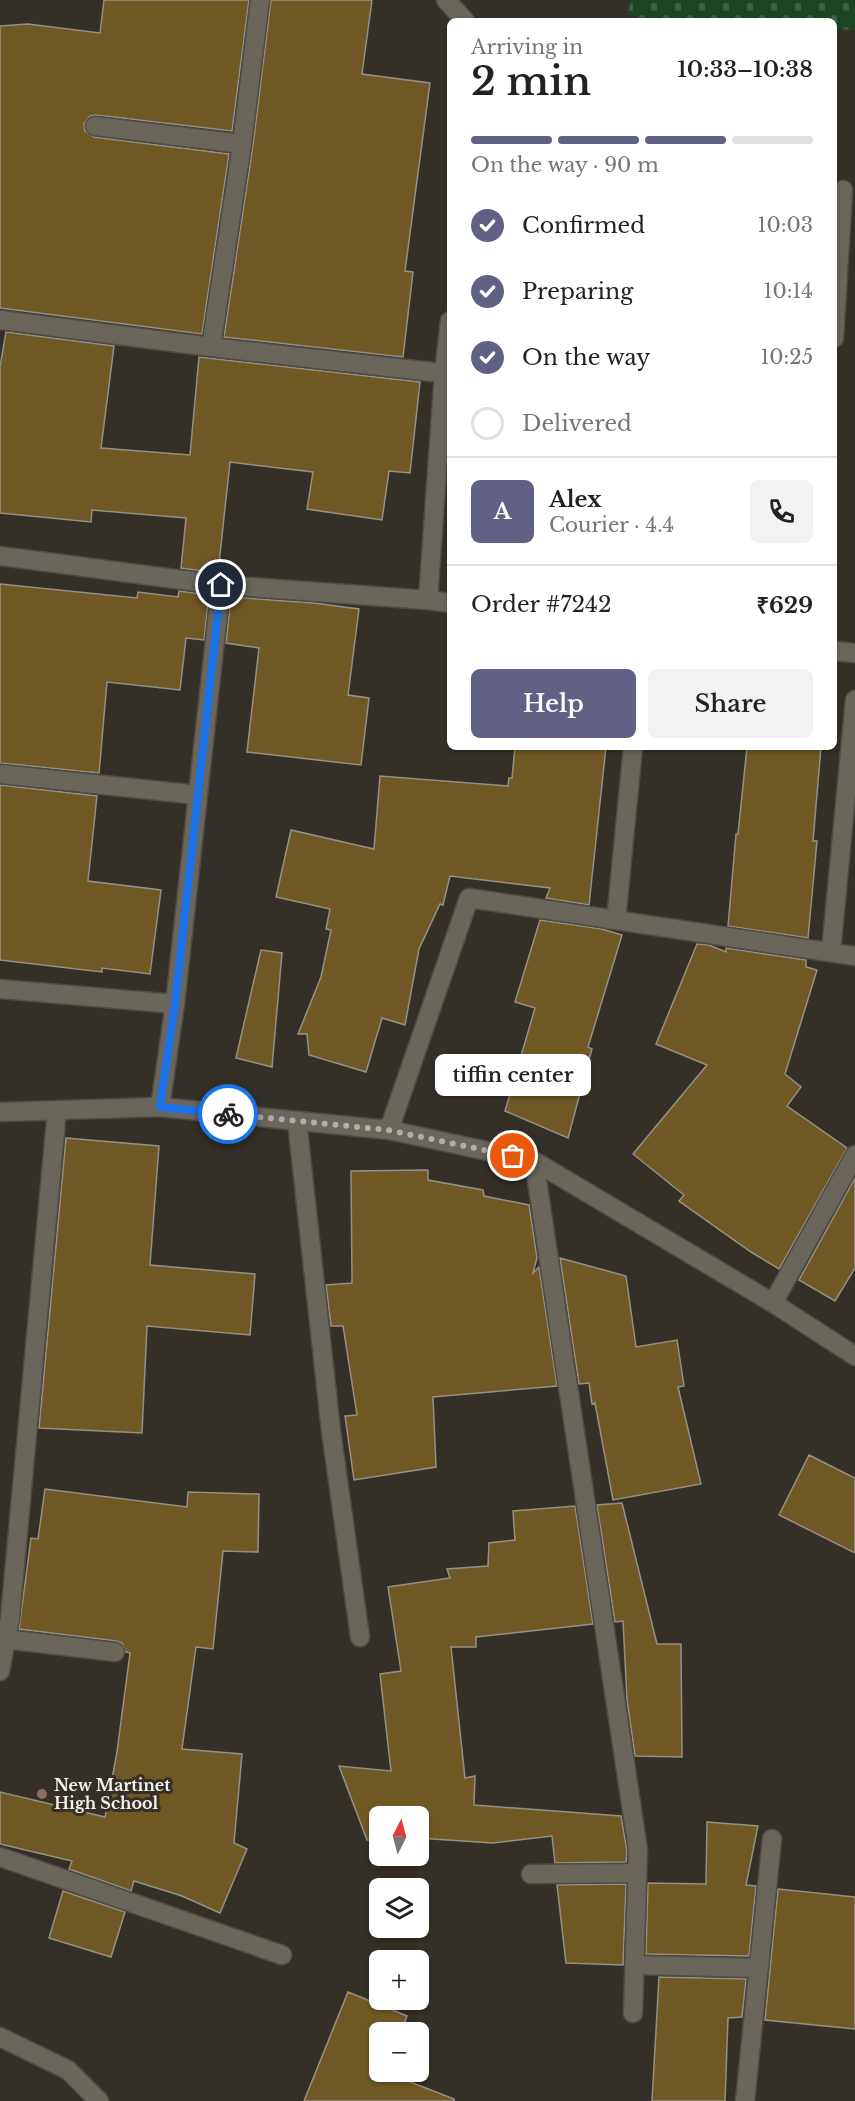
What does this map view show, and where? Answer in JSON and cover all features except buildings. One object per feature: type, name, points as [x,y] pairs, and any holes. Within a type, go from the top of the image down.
[{"type":"street","points":[[211,347],[242,144],[260,0]]},
{"type":"street","points":[[446,0],[462,18]]},
{"type":"street","points":[[95,126],[242,144]]},
{"type":"street","points":[[837,294],[844,191]]},
{"type":"street","points":[[0,320],[447,374],[428,600]]},
{"type":"street","points":[[0,556],[221,585],[447,603]]},
{"type":"street","points":[[160,1107],[175,1004],[221,585]]},
{"type":"street","points":[[837,651],[855,653]]},
{"type":"street","points":[[831,952],[855,700]]},
{"type":"street","points":[[616,920],[633,750]]},
{"type":"street","points":[[0,774],[198,795]]},
{"type":"street","points":[[388,1130],[469,898],[855,956]]},
{"type":"street","points":[[0,989],[175,1004]]},
{"type":"street","points":[[0,1112],[160,1107],[388,1130],[534,1161],[773,1303],[855,1356]]},
{"type":"street","points":[[0,1671],[10,1618],[57,1110]]},
{"type":"street","points":[[297,1121],[331,1431],[360,1637]]},
{"type":"street","points":[[773,1303],[855,1155]]},
{"type":"street","points":[[534,1161],[636,1838],[633,2013]]},
{"type":"street","points":[[5,1638],[115,1652]]},
{"type":"street","points":[[745,2101],[772,1839]]},
{"type":"street","points":[[0,1857],[282,1954]]},
{"type":"street","points":[[531,1874],[637,1873]]},
{"type":"street","points":[[635,1965],[759,1968]]},
{"type":"street","points":[[0,2037],[69,2070],[99,2101]]},
{"type":"green space","points":[[631,0],[855,0],[855,30],[837,29],[837,18],[639,18],[628,14]]},
{"type":"way so far","points":[[228,1114],[388,1130],[513,1156]]},
{"type":"place","name":"tiffin center","points":[[513,1156]]},
{"type":"place","name":"New Martinet High School","points":[[42,1794]]},
{"type":"route","points":[[221,585],[175,1004],[160,1107],[228,1114]]}]
